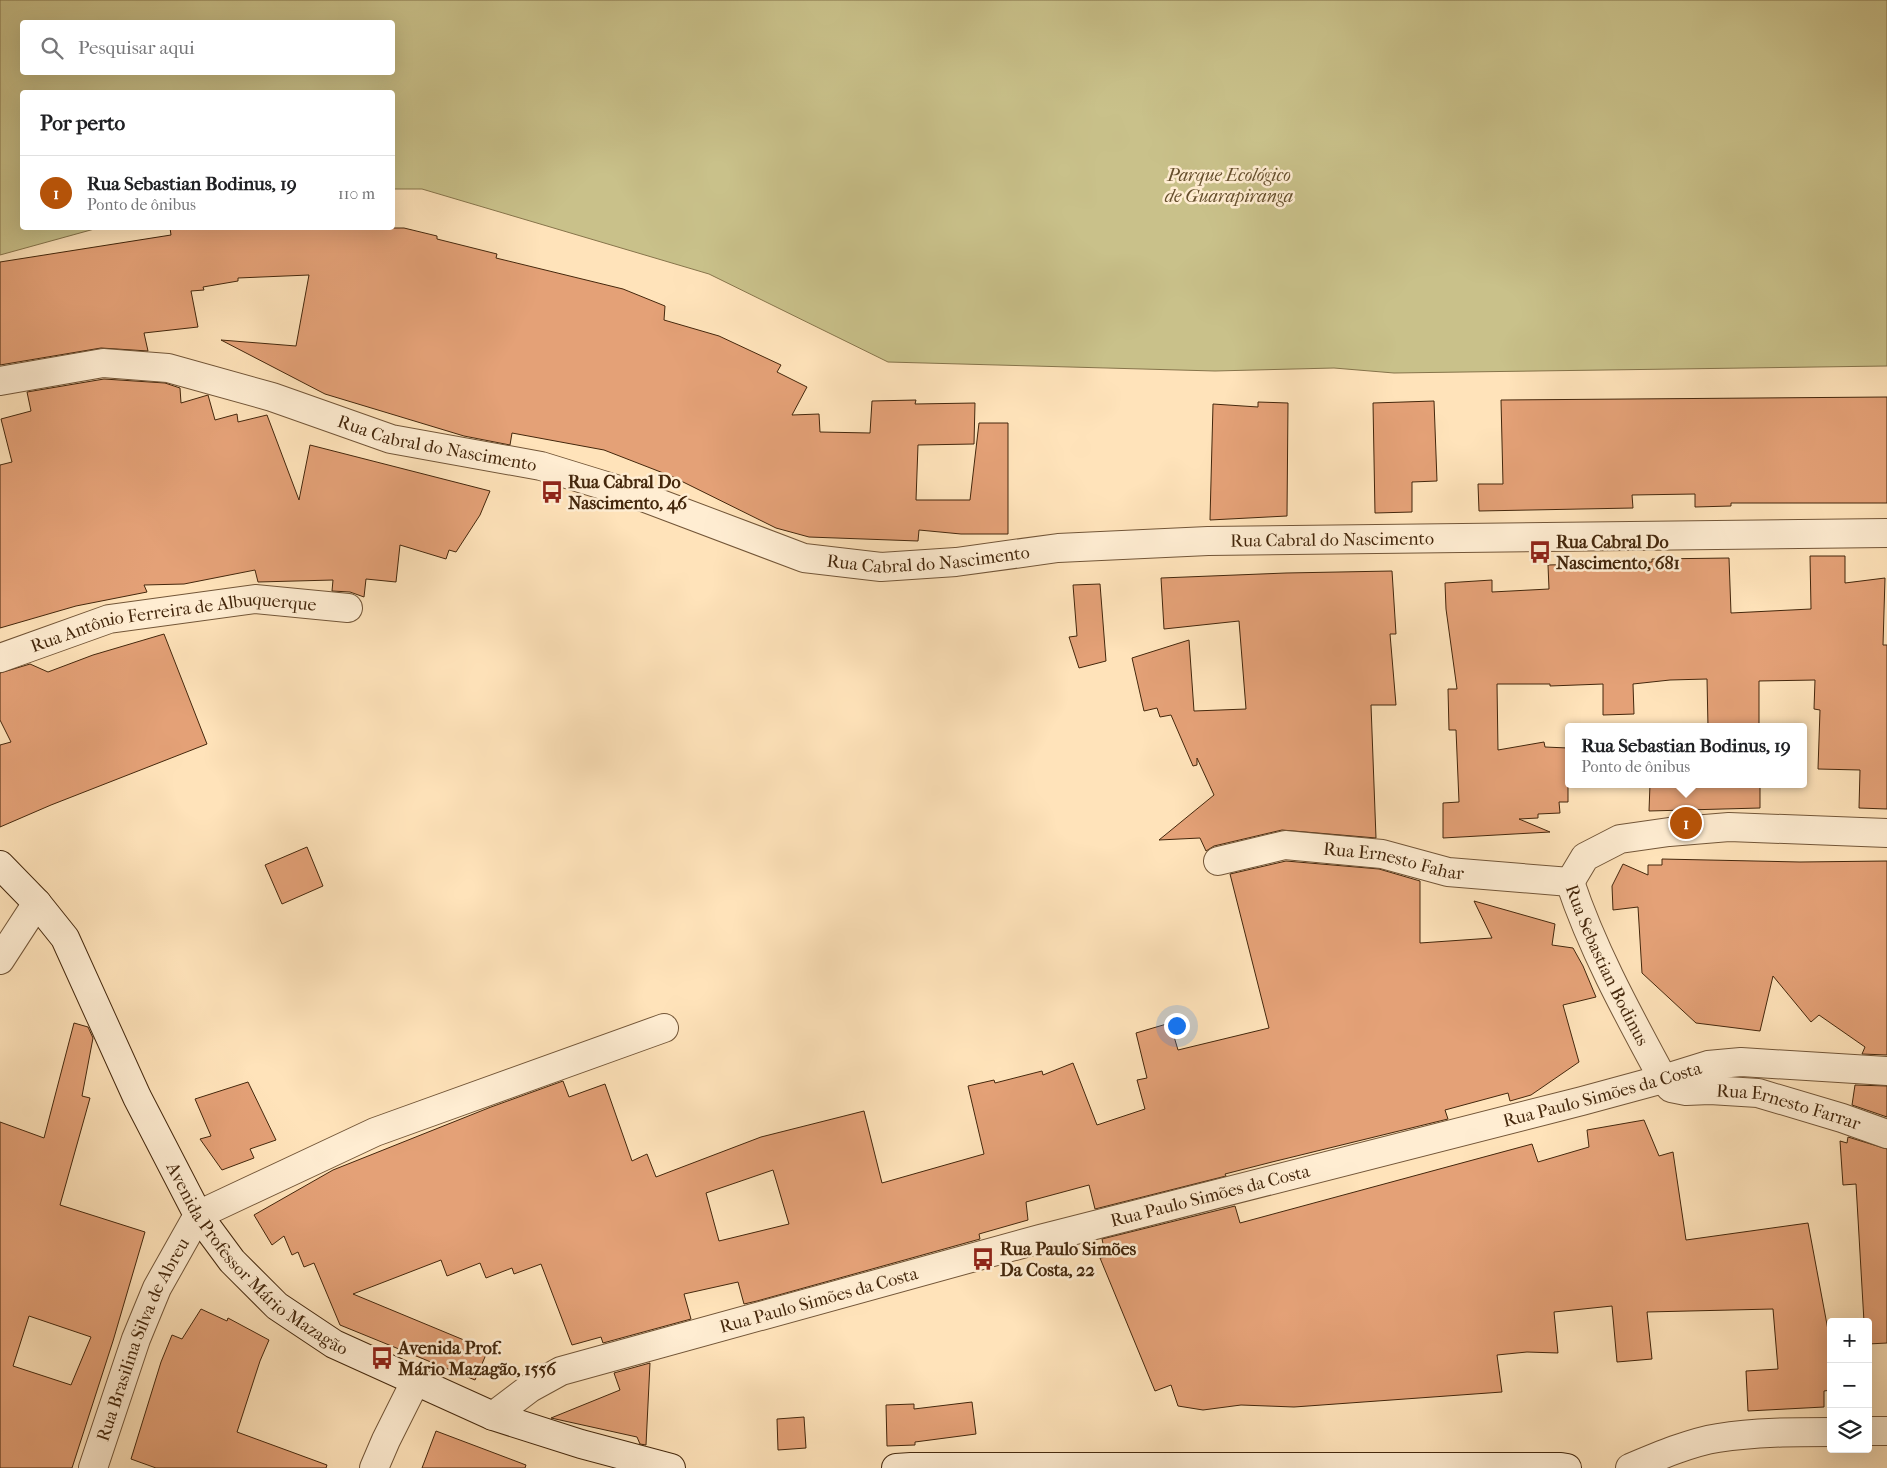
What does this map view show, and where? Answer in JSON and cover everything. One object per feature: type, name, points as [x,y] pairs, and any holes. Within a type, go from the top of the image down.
[{"type":"street","name":"Rua Cabral do Nascimento","points":[[0,381],[103,363],[168,368],[272,397],[390,439],[541,466],[645,498],[804,558],[882,567],[956,562],[1058,548],[1208,541],[1887,533]]},
{"type":"street","name":"Rua Antônio Ferreira de Albuquerque","points":[[0,658],[109,619],[255,599],[348,608]]},
{"type":"street","name":"Rua Sebastian Bodinus","points":[[1663,1079],[1628,1014],[1579,910],[1570,882],[1585,857],[1620,839],[1729,827],[1887,833]]},
{"type":"street","name":"Rua Ernesto Fahar","points":[[1218,861],[1285,845],[1382,854],[1448,872],[1570,882]]},
{"type":"street","name":"Avenida Professor Mário Mazagão","points":[[0,865],[37,903],[66,938],[137,1097],[198,1215],[232,1261],[277,1306],[334,1344],[493,1416],[581,1444],[671,1468]]},
{"type":"street","points":[[0,960],[37,903]]},
{"type":"street","points":[[198,1215],[375,1132],[664,1028]]},
{"type":"street","name":"Rua Paulo Simões da Costa","points":[[493,1416],[530,1388],[561,1371],[1040,1239],[1663,1079],[1708,1065],[1741,1062],[1887,1071]]},
{"type":"street","name":"Rua Ernesto Farrar","points":[[1663,1079],[1671,1088],[1686,1091],[1710,1090],[1758,1093],[1842,1118],[1887,1134]]},
{"type":"street","name":"Rua Brasilina Silva de Abreu","points":[[93,1468],[136,1339],[157,1288],[198,1215]]},
{"type":"street","points":[[374,1468],[415,1382]]},
{"type":"street","points":[[1872,1432],[1887,1431]]},
{"type":"street","points":[[1630,1468],[1664,1454],[1717,1438],[1798,1432],[1827,1432]]},
{"type":"street","points":[[906,1468],[1567,1468]]},
{"type":"green space","name":"Parque Ecológico de Guarapiranga","points":[[0,0],[1887,0],[1887,366],[1394,373],[1334,368],[1215,371],[888,362],[709,274],[422,189],[395,189],[395,90],[20,90],[20,230],[91,230],[0,255]]},
{"type":"building","points":[[395,228],[404,228],[437,236],[437,239],[497,254],[496,258],[623,289],[665,306],[664,320],[719,336],[781,365],[777,372],[807,387],[792,415],[819,414],[820,432],[870,433],[872,401],[916,400],[915,404],[975,403],[974,444],[918,445],[916,500],[970,500],[979,423],[1008,423],[1008,534],[961,534],[919,530],[918,541],[809,537],[776,528],[671,476],[604,450],[512,433],[510,445],[464,436],[325,394],[221,340],[296,346],[309,275],[238,278],[238,281],[203,287],[204,290],[191,291],[198,327],[144,333],[148,351],[101,348],[0,365],[0,262],[171,235],[170,230],[395,230]]},
{"type":"building","points":[[104,379],[165,383],[180,388],[181,403],[208,395],[215,420],[237,414],[238,422],[267,415],[299,500],[310,445],[490,491],[480,515],[456,552],[449,550],[446,559],[400,545],[396,582],[366,579],[364,597],[350,592],[332,591],[333,580],[258,582],[255,570],[184,584],[144,585],[147,592],[76,606],[0,628],[0,465],[12,462],[1,419],[31,411],[27,392]]},
{"type":"building","points":[[1887,397],[1887,503],[1731,503],[1731,506],[1695,507],[1695,494],[1632,495],[1633,508],[1479,511],[1478,484],[1503,484],[1501,400]]},
{"type":"building","points":[[1434,401],[1437,481],[1412,482],[1412,512],[1375,513],[1373,403]]},
{"type":"building","points":[[1258,402],[1288,403],[1287,516],[1210,520],[1213,404],[1258,407]]},
{"type":"building","points":[[1810,556],[1845,556],[1845,583],[1885,578],[1883,645],[1887,645],[1887,809],[1859,808],[1860,770],[1818,769],[1820,710],[1814,709],[1815,680],[1759,681],[1759,723],[1708,723],[1707,679],[1633,684],[1634,714],[1603,715],[1603,684],[1550,686],[1550,684],[1497,684],[1498,750],[1544,742],[1545,747],[1565,748],[1565,788],[1568,788],[1568,802],[1559,802],[1560,813],[1538,814],[1538,818],[1519,819],[1550,832],[1443,838],[1443,803],[1459,802],[1456,730],[1449,730],[1448,689],[1457,689],[1446,609],[1445,583],[1492,580],[1492,592],[1549,589],[1548,565],[1652,562],[1652,559],[1729,558],[1731,613],[1811,609]]},
{"type":"building","points":[[1392,571],[1396,634],[1390,634],[1396,705],[1371,705],[1376,838],[1282,830],[1214,846],[1206,851],[1200,838],[1159,840],[1214,795],[1197,758],[1197,765],[1193,766],[1171,715],[1160,717],[1157,708],[1144,711],[1132,658],[1189,640],[1194,711],[1246,709],[1239,621],[1164,629],[1161,578]]},
{"type":"building","points":[[1100,584],[1106,661],[1079,668],[1069,637],[1077,636],[1073,585]]},
{"type":"building","points":[[164,634],[207,744],[0,827],[0,745],[11,742],[0,720],[0,673],[30,664],[48,672],[93,655]]},
{"type":"building","points":[[1650,788],[1760,788],[1760,808],[1649,811]]},
{"type":"building","points":[[307,847],[323,886],[282,904],[265,865]]},
{"type":"building","points":[[1662,859],[1800,862],[1887,861],[1887,1055],[1862,1054],[1865,1047],[1819,1015],[1811,1022],[1773,976],[1760,1031],[1696,1023],[1642,973],[1638,907],[1613,910],[1612,886],[1623,864],[1648,875],[1648,865],[1662,865]]},
{"type":"building","points":[[1286,861],[1379,869],[1420,881],[1420,943],[1492,938],[1474,901],[1555,924],[1552,945],[1573,948],[1596,997],[1563,1005],[1579,1062],[1531,1095],[1510,1101],[1508,1093],[1445,1110],[1448,1119],[1225,1174],[1226,1176],[1095,1209],[1089,1185],[1026,1202],[1028,1220],[979,1234],[980,1239],[757,1301],[744,1304],[738,1282],[684,1294],[691,1319],[603,1343],[601,1337],[572,1345],[541,1264],[514,1274],[512,1268],[486,1278],[480,1263],[447,1276],[441,1260],[353,1294],[488,1350],[475,1380],[340,1325],[314,1263],[304,1267],[298,1252],[292,1255],[284,1236],[272,1245],[254,1215],[333,1170],[491,1107],[563,1081],[569,1097],[605,1084],[632,1161],[647,1154],[656,1177],[761,1137],[864,1111],[882,1183],[984,1154],[968,1086],[994,1080],[995,1083],[1042,1071],[1043,1075],[1073,1063],[1097,1125],[1145,1109],[1137,1080],[1147,1078],[1136,1033],[1170,1023],[1178,1050],[1269,1028],[1230,874]],"holes":[[[773,1170],[789,1224],[719,1241],[706,1193]]]},
{"type":"building","points":[[74,1023],[88,1027],[93,1038],[82,1096],[90,1098],[60,1205],[145,1232],[113,1341],[72,1468],[0,1468],[0,1122],[44,1138]],"holes":[[[29,1316],[91,1337],[71,1385],[13,1366]]]},
{"type":"building","points":[[248,1082],[276,1140],[250,1149],[254,1158],[222,1170],[200,1139],[211,1136],[195,1099]]},
{"type":"building","points":[[1855,1085],[1887,1086],[1887,1117],[1852,1105]]},
{"type":"building","points":[[1644,1120],[1659,1156],[1673,1152],[1686,1240],[1808,1223],[1827,1325],[1827,1391],[1824,1391],[1824,1407],[1748,1411],[1746,1371],[1778,1369],[1773,1309],[1647,1312],[1652,1359],[1617,1362],[1612,1306],[1554,1312],[1558,1353],[1527,1352],[1497,1355],[1502,1392],[1294,1407],[1241,1405],[1203,1410],[1178,1406],[1171,1385],[1155,1391],[1100,1258],[1106,1257],[1102,1239],[1235,1206],[1240,1223],[1532,1144],[1538,1162],[1589,1147],[1587,1130]]},
{"type":"building","points":[[1848,1137],[1887,1149],[1887,1343],[1872,1344],[1872,1318],[1864,1318],[1856,1184],[1843,1185],[1840,1141],[1847,1143]]},
{"type":"building","points":[[201,1309],[227,1321],[228,1318],[269,1340],[260,1361],[237,1432],[327,1465],[326,1468],[156,1468],[131,1459],[161,1362],[172,1335],[182,1339]]},
{"type":"building","points":[[650,1363],[646,1445],[640,1444],[637,1437],[551,1418],[620,1390],[614,1373]]},
{"type":"building","points":[[972,1402],[976,1434],[915,1442],[915,1445],[887,1446],[886,1405],[914,1404],[914,1409]]},
{"type":"building","points":[[804,1417],[806,1448],[778,1450],[777,1419]]},
{"type":"building","points":[[436,1431],[526,1465],[525,1468],[422,1468]]},
{"type":"place","name":"Rua Cabral Do Nascimento, 46","points":[[552,492]]},
{"type":"place","name":"Rua Cabral Do Nascimento, 681","points":[[1540,552]]},
{"type":"place","name":"Rua Sebastian Bodinus, 19","points":[[1686,823]]},
{"type":"place","name":"Rua Paulo Simões Da Costa, 22","points":[[983,1259]]},
{"type":"place","name":"Avenida Prof. Mário Mazagão, 1556","points":[[382,1358]]}]
